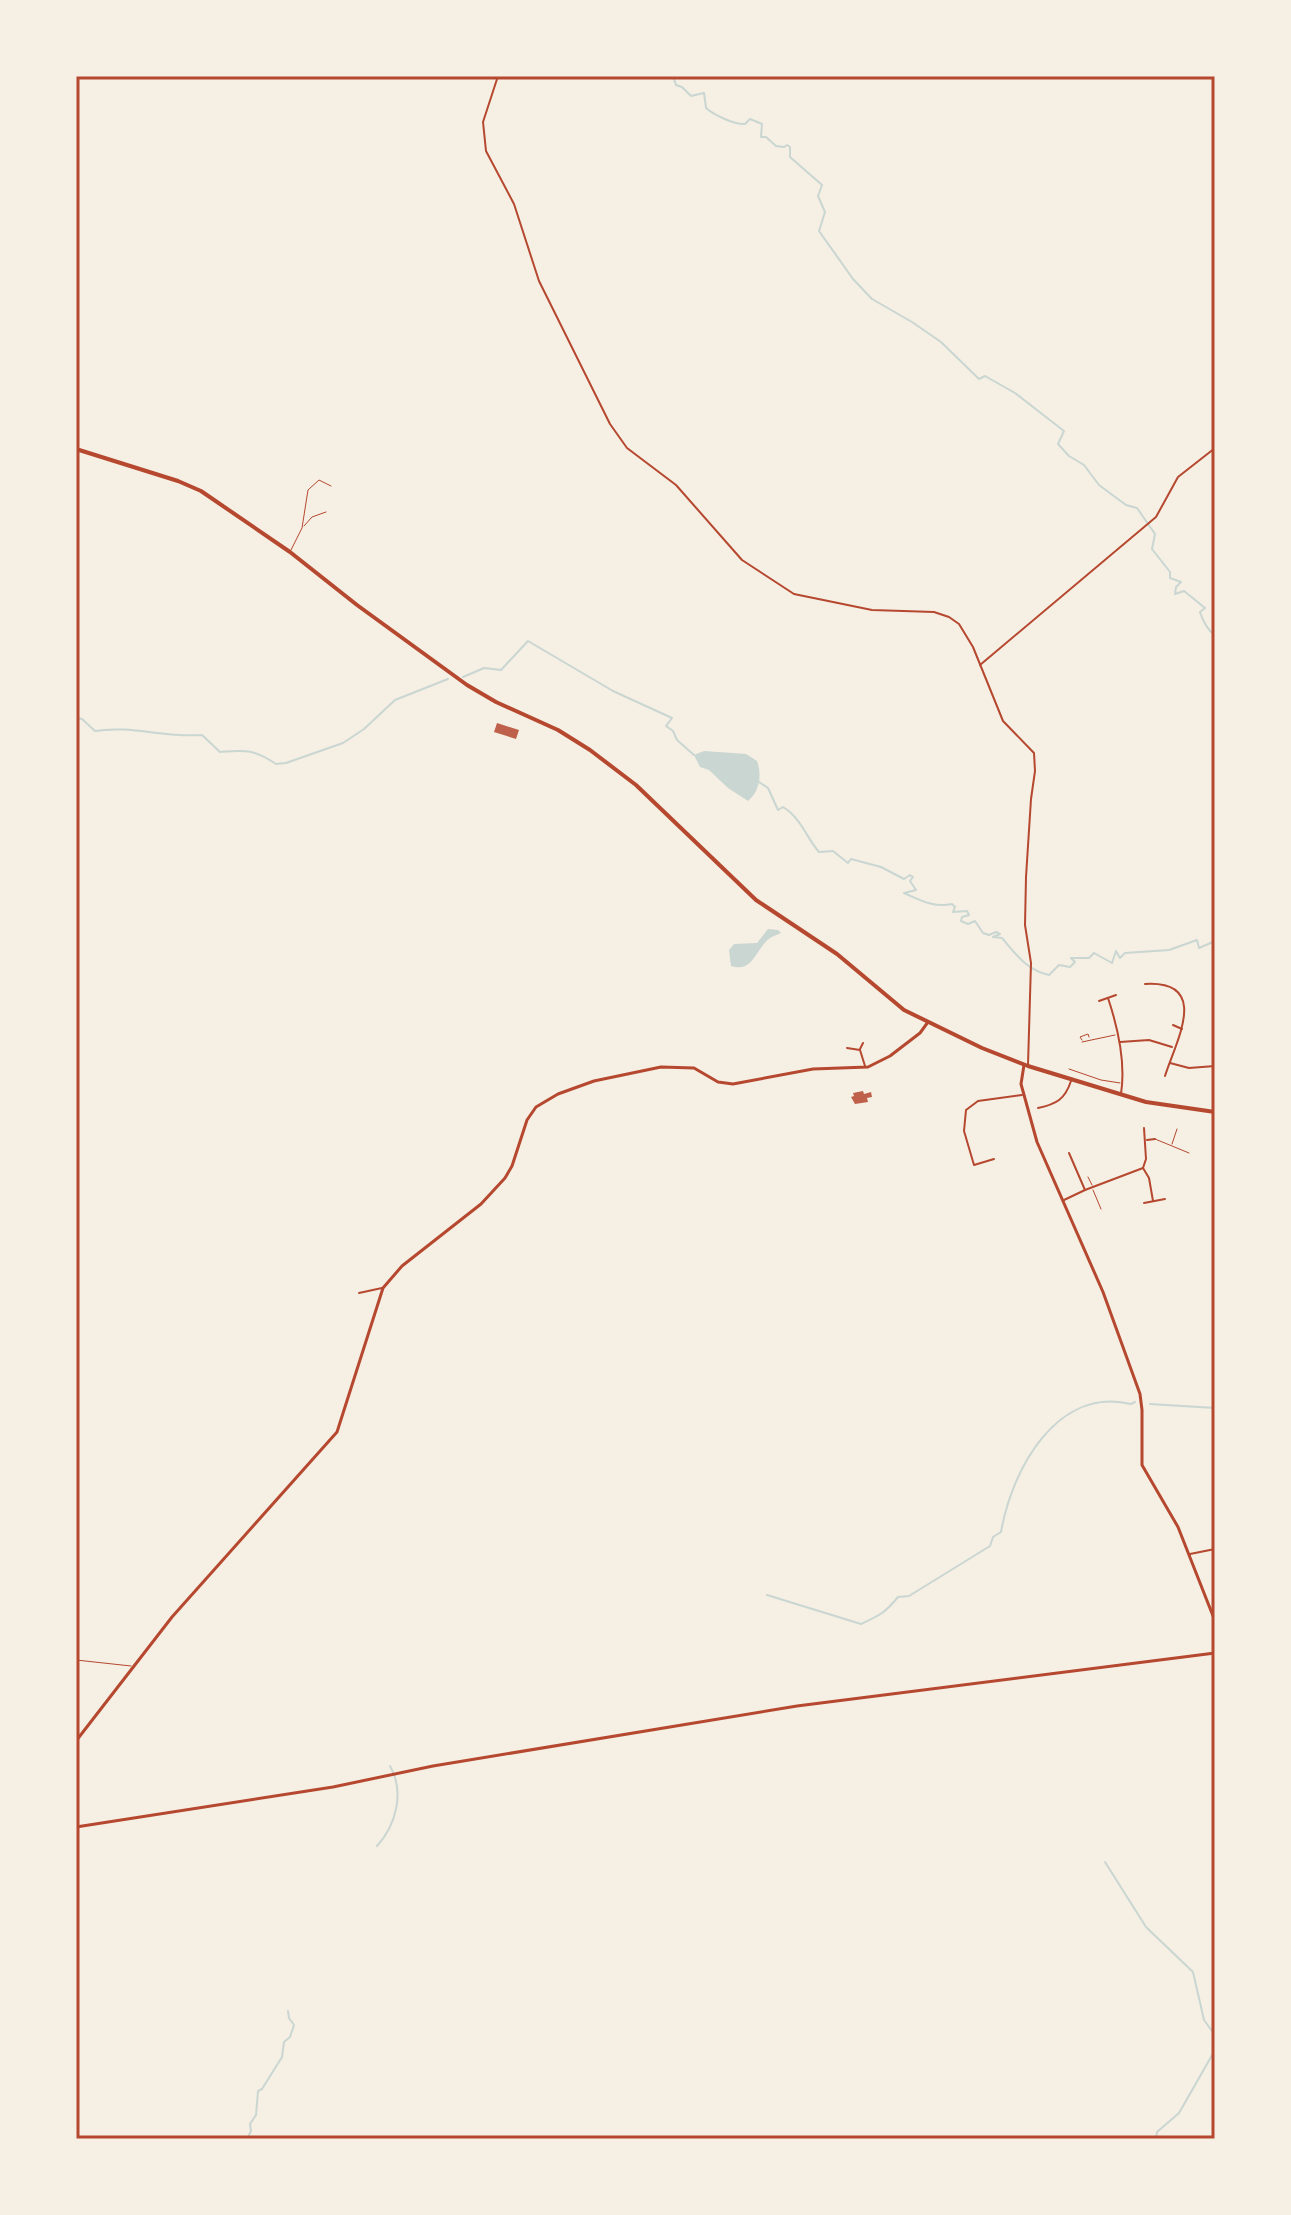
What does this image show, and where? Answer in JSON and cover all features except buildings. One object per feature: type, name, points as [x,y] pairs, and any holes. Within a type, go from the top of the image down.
[{"type":"highway","points":[[76,449],[201,491],[290,552],[467,685],[558,730],[618,770],[756,900],[837,954],[893,1002],[982,1048],[1026,1065],[1168,1107],[1215,1112]]},
{"type":"street","points":[[498,76],[483,122],[486,151],[514,204],[539,281],[610,424],[627,448],[676,485],[742,560],[794,594],[872,610],[941,614],[959,624],[1003,721],[1034,753],[1026,877],[1025,925],[1031,963],[1026,1065],[1021,1084],[1023,1095],[1037,1142],[1103,1292],[1140,1394],[1142,1465],[1178,1527],[1215,1621]]},
{"type":"street","points":[[980,665],[1150,522],[1161,509],[1178,477],[1215,448]]},
{"type":"street","points":[[1168,986],[1171,980]]},
{"type":"street","points":[[1145,984],[1168,986],[1184,1003],[1186,1016],[1165,1076]]},
{"type":"street","points":[[1099,1001],[1116,995]]},
{"type":"street","points":[[1108,998],[1118,1035],[1121,1095]]},
{"type":"street","points":[[76,1741],[172,1617],[337,1432],[383,1288],[402,1266],[481,1204],[505,1178],[527,1120],[536,1107],[558,1094],[635,1071],[685,1066],[718,1082],[733,1084],[813,1069],[866,1067],[890,1056],[920,1033],[928,1022]]},
{"type":"street","points":[[1173,1025],[1182,1029]]},
{"type":"street","points":[[1119,1043],[1149,1040],[1173,1047]]},
{"type":"street","points":[[863,1043],[860,1050],[866,1067]]},
{"type":"street","points":[[847,1048],[860,1050]]},
{"type":"street","points":[[1169,1063],[1189,1068],[1215,1066]]},
{"type":"street","points":[[1038,1108],[1061,1100],[1072,1080]]},
{"type":"street","points":[[994,1159],[974,1165],[964,1131],[966,1110],[978,1101],[1023,1095]]},
{"type":"street","points":[[1144,1128],[1146,1159],[1143,1168],[1149,1178],[1153,1201]]},
{"type":"street","points":[[1146,1140],[1155,1139]]},
{"type":"street","points":[[1069,1153],[1085,1190]]},
{"type":"street","points":[[1063,1200],[1143,1168]]},
{"type":"street","points":[[1144,1203],[1165,1199]]},
{"type":"street","points":[[359,1293],[383,1288]]},
{"type":"street","points":[[1188,1554],[1215,1549]]},
{"type":"street","points":[[76,1827],[333,1787],[433,1766],[797,1706],[1215,1653]]},
{"type":"lane","points":[[302,528],[308,490],[319,480],[331,486]]},
{"type":"lane","points":[[290,552],[302,528],[312,517],[326,512]]},
{"type":"lane","points":[[1090,1040],[1118,1035]]},
{"type":"lane","points":[[1069,1069],[1101,1080],[1122,1083]]},
{"type":"lane","points":[[1171,1146],[1177,1129]]},
{"type":"lane","points":[[1155,1139],[1189,1153]]},
{"type":"lane","points":[[1088,1177],[1101,1209]]},
{"type":"lane","points":[[76,1660],[134,1666]]},
{"type":"shaded area","points":[[704,751],[746,754],[757,761],[759,782],[748,801],[709,770],[700,767],[694,755]]},
{"type":"shaded area","points":[[768,929],[781,933],[771,937],[745,966],[731,966],[729,950],[734,944],[757,943]]},
{"type":"waterway","points":[[669,76],[691,96],[704,93],[706,108],[714,114],[736,123],[745,124],[750,119],[762,124],[761,137],[766,137],[776,146],[790,147],[790,157],[822,185],[818,196],[825,212],[819,231],[853,279],[872,299],[941,342],[979,379],[985,376],[1015,393],[1064,431],[1058,444],[1069,456],[1084,465],[1099,485],[1126,505],[1137,508],[1155,534],[1152,549],[1170,572],[1170,578],[1181,582],[1175,594],[1184,591],[1205,608],[1201,615],[1215,635]]},
{"type":"waterway","points":[[463,677],[484,668],[501,670],[528,641],[613,691],[672,718],[666,726],[694,755]]},
{"type":"waterway","points":[[76,718],[82,719],[95,731],[202,735],[220,752],[250,752],[276,764],[286,763],[343,743],[364,729],[395,700],[448,679]]},
{"type":"waterway","points":[[759,782],[768,788],[778,810],[783,807],[794,817],[819,852],[833,851],[848,863],[851,859],[881,867],[904,879],[910,875],[916,890],[904,893],[933,904],[952,904],[955,907],[953,912],[967,911],[969,915],[962,917],[961,921],[968,924],[975,921],[983,933],[1000,934],[993,937],[1002,938],[1022,961],[1041,973],[1049,975],[1059,965],[1070,967],[1075,962],[1071,958],[1089,958],[1094,953],[1112,963],[1116,951],[1120,958],[1125,953],[1169,950],[1197,940],[1199,948],[1215,941]]},
{"type":"waterway","points":[[767,1595],[861,1624],[873,1618],[898,1597],[909,1596],[990,1546],[993,1537],[1001,1532],[1007,1508],[1027,1459],[1060,1420],[1081,1408],[1105,1402],[1135,1402]]},
{"type":"waterway","points":[[1150,1404],[1215,1408]]},
{"type":"waterway","points":[[377,1846],[384,1838],[396,1808],[397,1787],[390,1766]]},
{"type":"waterway","points":[[1105,1862],[1146,1927],[1193,1972],[1204,2020],[1215,2035]]},
{"type":"waterway","points":[[247,2139],[250,2124],[256,2115],[258,2091],[282,2057],[284,2042],[290,2037],[294,2025],[288,2011]]},
{"type":"waterway","points":[[1156,2139],[1157,2132],[1179,2113],[1215,2050]]}]
